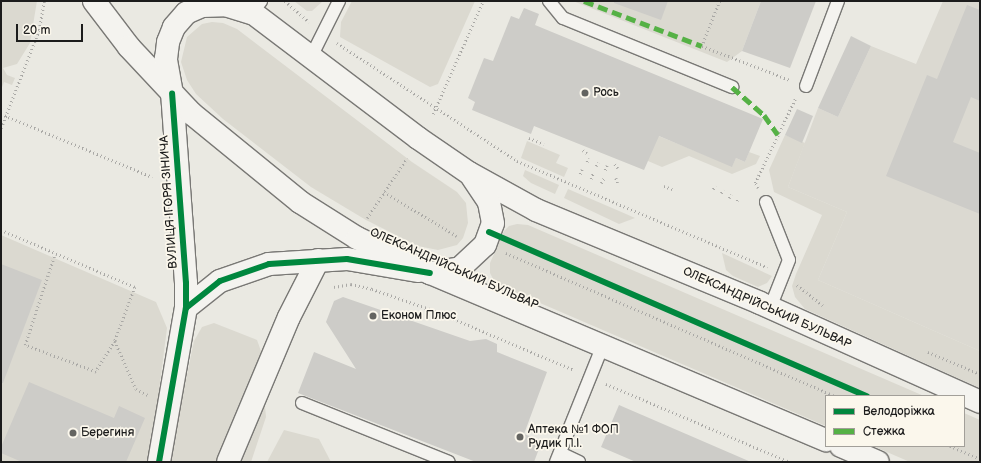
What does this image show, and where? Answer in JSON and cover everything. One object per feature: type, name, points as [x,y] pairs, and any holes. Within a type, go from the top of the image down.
[{"type":"main road","name":"ОЛЕКСАНДРІЙСЬКИЙ БУЛЬВАР","points":[[94,1],[129,47],[191,113],[300,202],[357,238],[430,273],[825,440]]},
{"type":"main road","name":"ОЛЕКСАНДРІЙСЬКИЙ БУЛЬВАР","points":[[250,5],[312,57],[418,138],[469,173],[536,210],[770,308],[964,395]]},
{"type":"main road","name":"ВУЛИЦЯ ІГОРЯ ЗІНИЧА","points":[[159,462],[186,308],[186,283],[172,94],[166,59],[168,42],[174,27],[186,13],[202,6],[250,5]]},
{"type":"main road","points":[[186,308],[220,281],[269,264],[347,259],[430,273],[460,268],[485,245],[493,223],[489,202],[469,173]]},
{"type":"main road","points":[[228,462],[289,317],[318,260]]},
{"type":"main road","name":"ОЛЕКСАНДРІЙСЬКИЙ БУЛЬВАР","points":[[965,395],[980,402]]},
{"type":"main road","points":[[842,447],[878,462]]},
{"type":"lane","points":[[312,57],[339,1]]},
{"type":"lane","points":[[549,1],[563,18],[732,87]]},
{"type":"lane","points":[[806,86],[838,1]]},
{"type":"lane","points":[[763,197],[789,260],[785,276],[770,308]]},
{"type":"lane","points":[[579,462],[558,458],[603,345]]},
{"type":"lane","points":[[302,403],[448,462]]},
{"type":"path","points":[[1,128],[39,30],[44,1]]},
{"type":"path","points":[[285,1],[323,34],[517,161],[722,246],[785,276],[829,307]]},
{"type":"path","points":[[432,114],[483,1]]},
{"type":"path","points":[[720,1],[702,46],[806,86],[793,101],[755,183],[763,197]]},
{"type":"path","points":[[1,114],[152,177]]},
{"type":"path","points":[[529,138],[544,144]]},
{"type":"path","points":[[583,150],[587,153]]},
{"type":"path","points":[[366,220],[407,158]]},
{"type":"path","points":[[587,162],[588,158]]},
{"type":"path","points":[[596,166],[598,162]]},
{"type":"path","points":[[615,164],[618,168]]},
{"type":"path","points":[[605,170],[607,165]]},
{"type":"path","points":[[580,174],[582,169]]},
{"type":"path","points":[[591,178],[593,173]]},
{"type":"path","points":[[601,183],[604,178]]},
{"type":"path","points":[[616,178],[618,183]]},
{"type":"path","points":[[664,186],[672,189]]},
{"type":"path","points":[[721,194],[723,190]]},
{"type":"path","points":[[384,192],[457,236]]},
{"type":"path","points":[[729,198],[731,194]]},
{"type":"path","points":[[1,230],[135,287],[115,340],[96,372],[25,345],[55,254]]},
{"type":"path","points":[[505,252],[834,395]]},
{"type":"path","points":[[334,287],[351,284],[372,289],[428,308],[790,462]]},
{"type":"path","points":[[115,340],[136,389],[170,406]]},
{"type":"path","points":[[926,351],[980,374]]},
{"type":"path","points":[[952,447],[980,459]]},
{"type":"shaded area","points":[[1,1],[37,1],[30,43],[17,64],[3,68],[7,75],[15,78],[12,85],[4,82],[1,90]]},
{"type":"shaded area","points":[[294,1],[323,1],[312,11],[307,11]]},
{"type":"shaded area","points":[[352,1],[475,1],[438,84],[430,87],[340,37],[341,22]]},
{"type":"shaded area","points":[[573,1],[761,1],[742,51],[727,62]]},
{"type":"shaded area","points":[[943,1],[980,1],[980,351],[818,280],[847,212],[788,187],[818,108],[838,117],[871,46],[916,64]]},
{"type":"shaded area","points":[[212,22],[223,23],[237,29],[412,162],[457,192],[466,203],[468,223],[463,238],[457,245],[438,250],[418,246],[366,220],[311,187],[223,119],[196,94],[187,80],[181,62],[187,37],[202,24]]},
{"type":"shaded area","points":[[634,126],[732,166],[736,158],[745,162],[749,152],[760,156],[756,164],[732,174],[689,156],[662,167],[648,161]]},
{"type":"shaded area","points":[[785,135],[805,143],[788,187],[847,212],[818,280],[980,351],[980,388],[805,309],[795,297],[792,286],[822,215],[774,192],[769,170]]},
{"type":"shaded area","points":[[527,141],[560,155],[556,163],[568,168],[564,177],[521,158]]},
{"type":"shaded area","points":[[525,170],[559,185],[555,194],[531,183],[523,176]]},
{"type":"shaded area","points":[[568,189],[635,218],[619,224],[564,198]]},
{"type":"shaded area","points":[[517,224],[528,225],[922,395],[825,395],[825,426],[503,287],[494,281],[490,273],[490,263],[504,231],[509,226]]},
{"type":"shaded area","points":[[1,235],[156,302],[167,328],[154,430],[147,462],[1,462]]},
{"type":"shaded area","points":[[722,253],[772,276],[767,283],[758,287],[733,276],[726,270]]},
{"type":"shaded area","points":[[214,323],[257,340],[262,354],[219,462],[169,462],[194,341],[202,327]]},
{"type":"shaded area","points":[[261,403],[265,406],[266,417],[251,462],[236,462]]},
{"type":"shaded area","points":[[965,413],[980,420],[980,462],[910,462],[875,447],[965,447]]},
{"type":"shaded area","points":[[284,430],[319,439],[331,462],[267,462]]},
{"type":"building","points":[[614,1],[668,1],[661,20],[614,3]]},
{"type":"building","points":[[761,1],[816,1],[790,68],[742,51]]},
{"type":"building","points":[[967,5],[980,10],[980,101],[971,97],[953,142],[980,153],[980,214],[886,176],[927,75],[937,79]]},
{"type":"building","name":"Рось","points":[[524,8],[539,14],[535,25],[763,119],[745,162],[736,158],[732,167],[659,136],[644,170],[534,126],[531,134],[472,110],[475,102],[468,98],[484,58],[493,61],[511,16],[519,19]]},
{"type":"building","points":[[851,36],[871,46],[838,117],[818,108]]},
{"type":"building","points":[[797,109],[813,116],[802,143],[785,135]]},
{"type":"building","points":[[1,264],[42,280],[3,383],[1,383]]},
{"type":"building","points":[[343,297],[470,341],[486,339],[497,344],[497,352],[547,372],[524,434],[542,441],[534,462],[476,462],[298,393],[314,352],[356,369],[326,322],[334,301]]},
{"type":"building","name":"Берегиня","points":[[29,382],[114,418],[119,406],[145,418],[126,462],[22,462],[1,453],[1,447]]},
{"type":"building","points":[[619,405],[751,462],[636,462],[601,447]]},
{"type":"marked path","points":[[584,1],[702,46]]},
{"type":"marked path","points":[[732,87],[764,115],[778,135]]},
{"type":"cycle path","points":[[159,462],[186,308],[186,283],[172,94]]},
{"type":"cycle path","points":[[489,232],[865,395]]},
{"type":"cycle path","points":[[186,308],[220,281],[269,264],[347,259],[430,273]]},
{"type":"place","name":"Рось","points":[[585,93]]},
{"type":"place","name":"Економ Плюс","points":[[373,316]]},
{"type":"place","name":"Берегиня","points":[[73,433]]},
{"type":"place","name":"Аптека №1 ФОП Рудик П.І.","points":[[520,437]]}]
